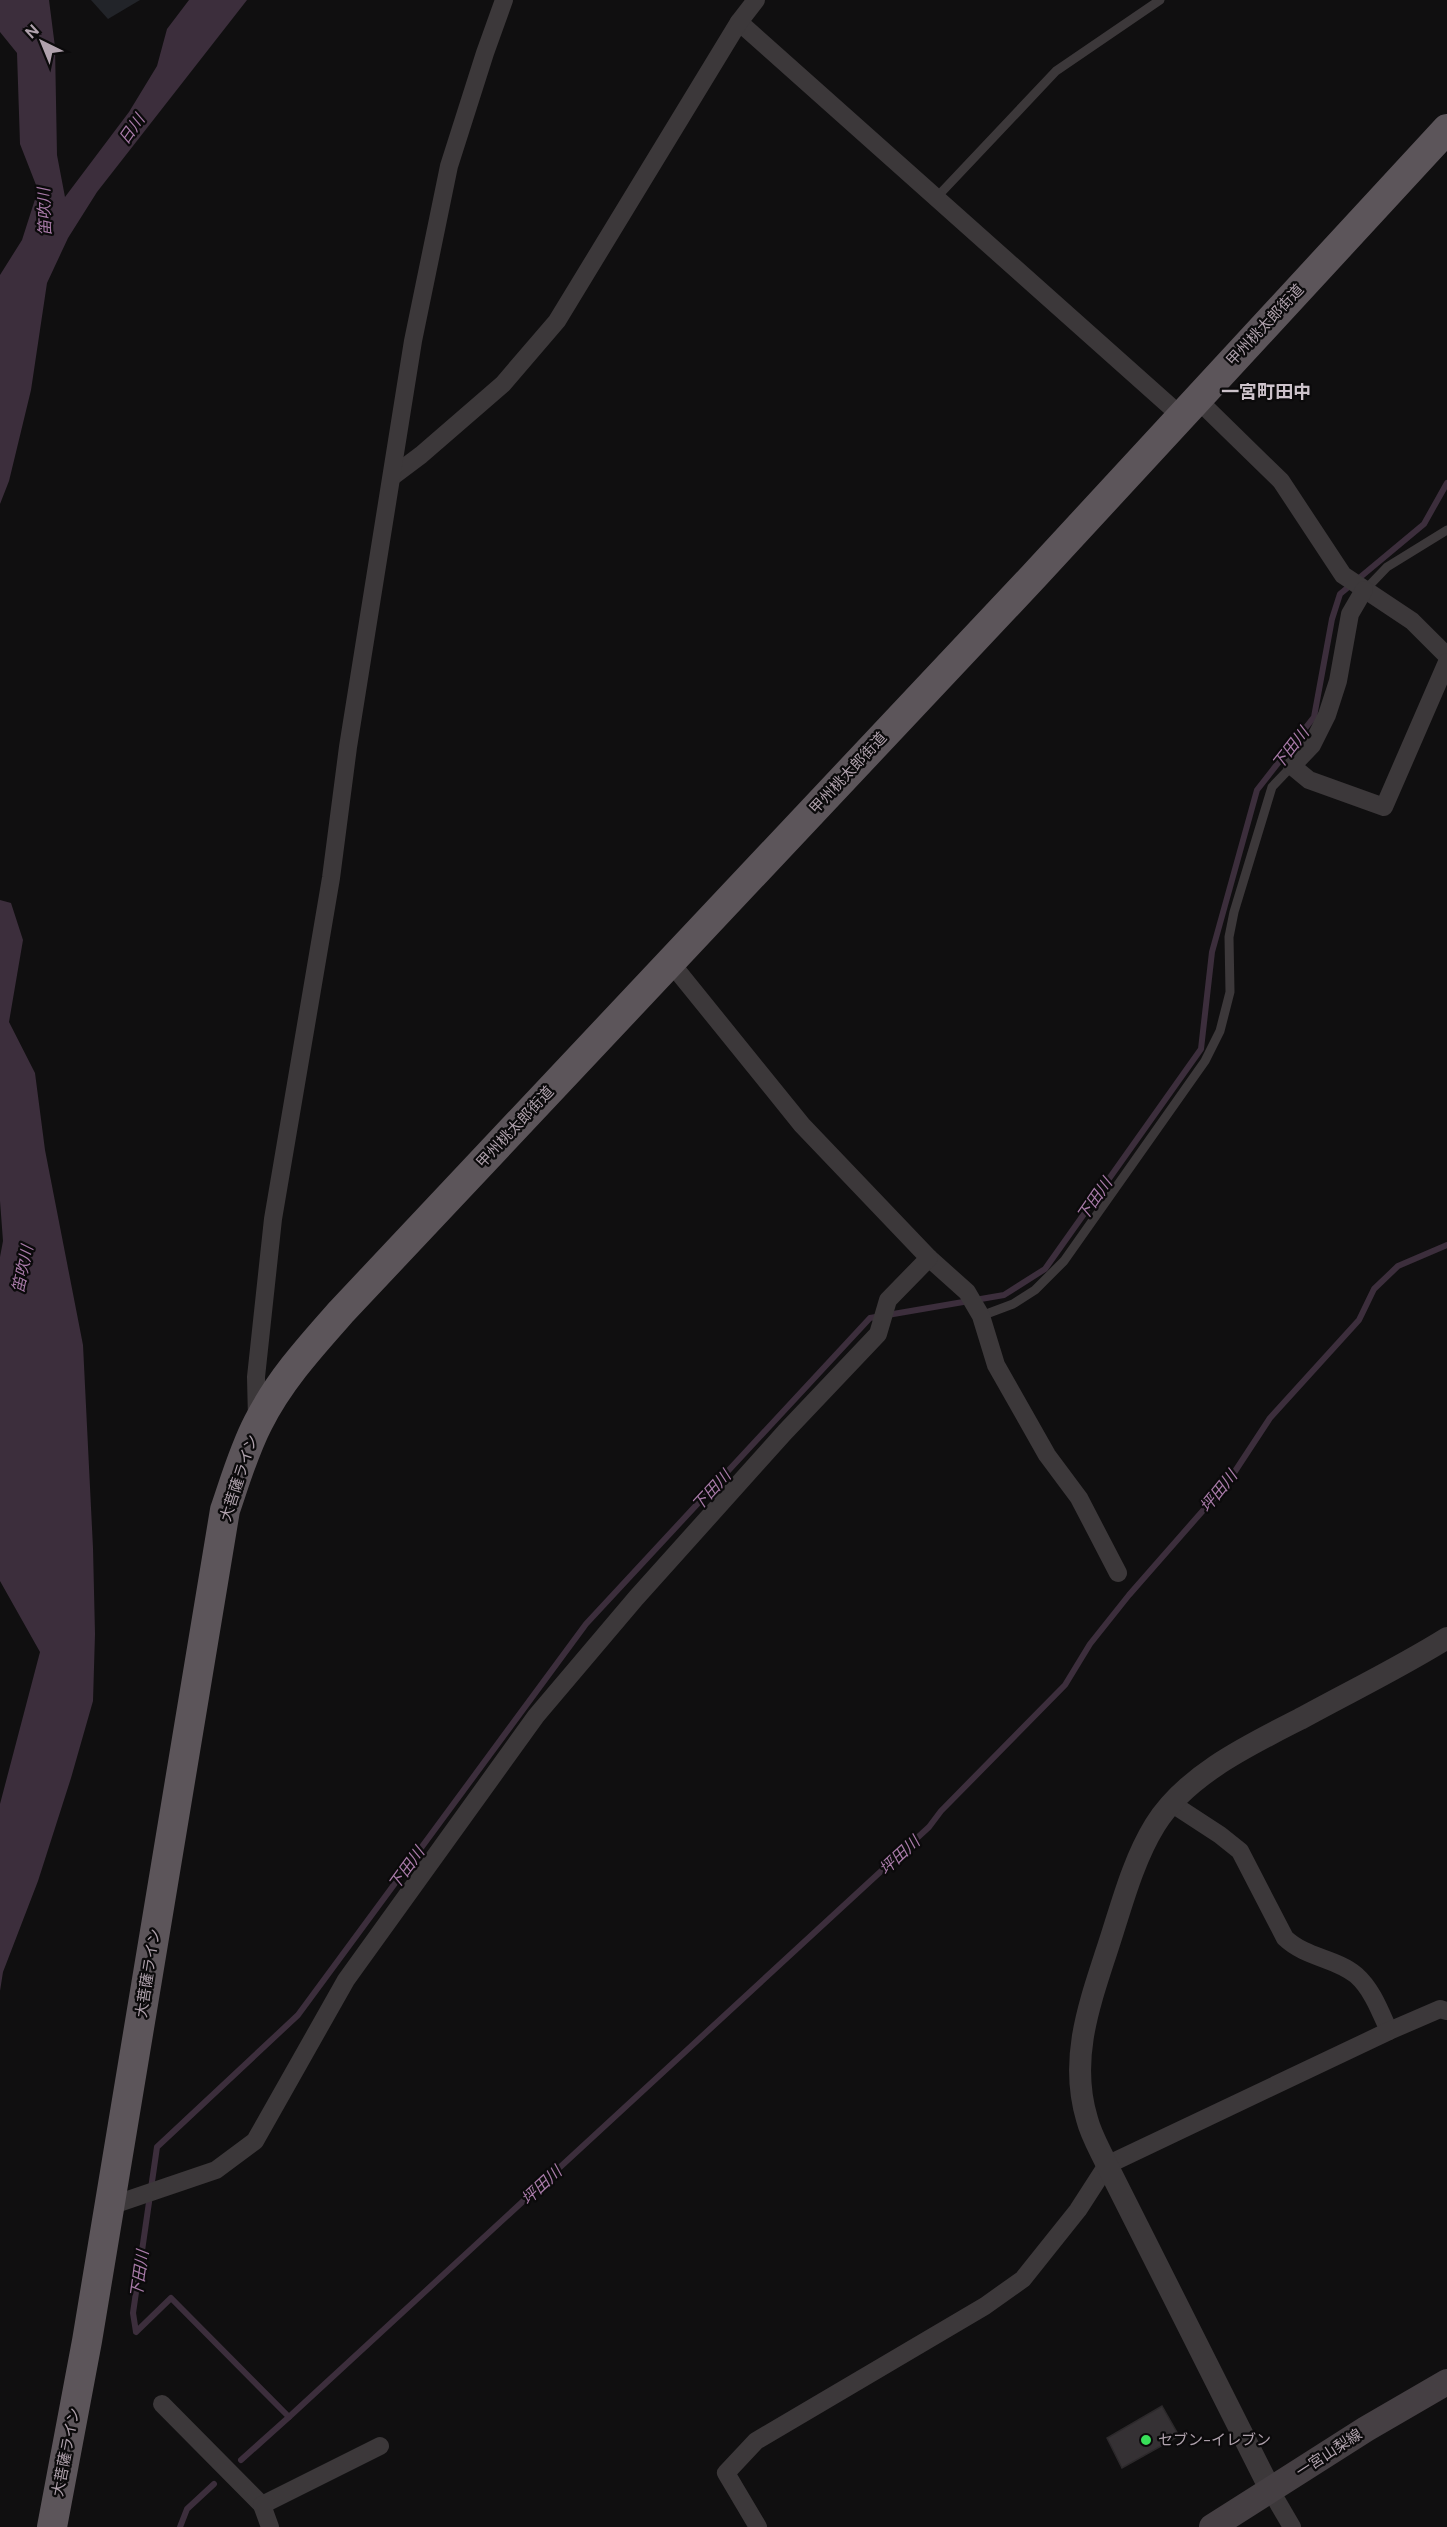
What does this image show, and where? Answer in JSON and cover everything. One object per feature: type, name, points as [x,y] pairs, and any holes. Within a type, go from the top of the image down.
[{"type":"highway","name":"甲州桃太郎街道","points":[[258,1424],[279,1387],[298,1361],[341,1312],[671,963],[1447,129]]},
{"type":"highway","name":"大菩薩ライン","points":[[52,2527],[120,2203],[225,1510],[240,1464],[258,1424]]},
{"type":"main road","name":"一宮山梨線","points":[[1212,2527],[1366,2428],[1447,2382]]},
{"type":"street","points":[[258,1424],[256,1377],[273,1219],[331,878],[348,747],[413,341],[449,166],[504,0]]},
{"type":"street","points":[[393,476],[421,455],[503,384],[557,321],[739,22],[756,0]]},
{"type":"street","points":[[739,22],[936,198],[1281,481],[1343,574],[1364,591],[1412,621],[1447,656]]},
{"type":"street","points":[[1364,591],[1350,614],[1338,681],[1327,715],[1312,745],[1292,766],[1309,780],[1384,807],[1447,662]]},
{"type":"street","points":[[671,963],[802,1125],[929,1258],[967,1292],[980,1314],[996,1365],[1047,1455],[1079,1498],[1118,1573]]},
{"type":"street","points":[[120,2203],[216,2170],[255,2141],[346,1980],[536,1716],[636,1598],[777,1440],[878,1334],[888,1300],[929,1258]]},
{"type":"street","points":[[1292,2527],[1271,2491],[1107,2165],[1087,2120],[1079,2081],[1080,2045],[1087,2012],[1135,1866],[1155,1826],[1171,1803],[1189,1785],[1257,1741],[1447,1638]]},
{"type":"street","points":[[1171,1803],[1240,1851],[1285,1938],[1296,1948],[1354,1973],[1368,1987],[1389,2031]]},
{"type":"street","points":[[758,2527],[726,2474],[756,2441],[986,2306],[1023,2279],[1077,2210],[1107,2165],[1389,2031],[1440,2009],[1447,2011]]},
{"type":"street","points":[[162,2404],[262,2505],[270,2527]]},
{"type":"street","points":[[262,2505],[380,2446]]},
{"type":"lane","points":[[936,198],[1056,71],[1160,0]]},
{"type":"lane","points":[[1364,591],[1387,567],[1447,530]]},
{"type":"lane","points":[[980,1314],[1013,1304],[1035,1290],[1064,1261],[1205,1061],[1220,1030],[1230,992],[1229,937],[1234,912],[1272,787],[1292,766]]},
{"type":"shaded area","points":[[91,0],[140,0],[108,19]]},
{"type":"water","points":[[0,0],[49,0],[55,47],[57,155],[65,197],[129,112],[157,66],[167,29],[189,0],[247,0],[97,192],[68,238],[47,283],[31,390],[9,481],[0,504],[0,275],[22,240],[38,190],[20,144],[17,53],[0,32]]},
{"type":"water","name":"笛吹川","points":[[0,900],[11,903],[23,940],[9,1022],[35,1073],[45,1150],[83,1345],[95,1634],[93,1701],[38,1881],[3,1972],[0,1991],[0,1804],[40,1652],[0,1581],[0,1257],[3,1241],[0,1201]]},
{"type":"building","points":[[1162,2406],[1179,2436],[1122,2468],[1107,2438]]},
{"type":"waterway","name":"下田川","points":[[241,2460],[289,2417],[171,2298],[136,2332],[133,2313],[157,2147],[298,2015],[586,1624],[870,1318],[1004,1295],[1045,1269],[1201,1049],[1212,952],[1257,790],[1314,717],[1332,619],[1340,594],[1424,524],[1447,483]]},
{"type":"waterway","name":"坪田川","points":[[289,2417],[929,1827],[941,1811],[1065,1685],[1090,1644],[1129,1595],[1228,1482],[1270,1418],[1359,1320],[1374,1289],[1398,1266],[1447,1245]]},
{"type":"waterway","name":"下田川","points":[[180,2527],[187,2509],[214,2484]]},
{"type":"place","name":"セブン-イレブン","points":[[1146,2440]]},
{"type":"district","name":"一宮町田中","points":[[1266,392]]},
{"type":"water label","name":"日川","points":[[131,129]]}]
